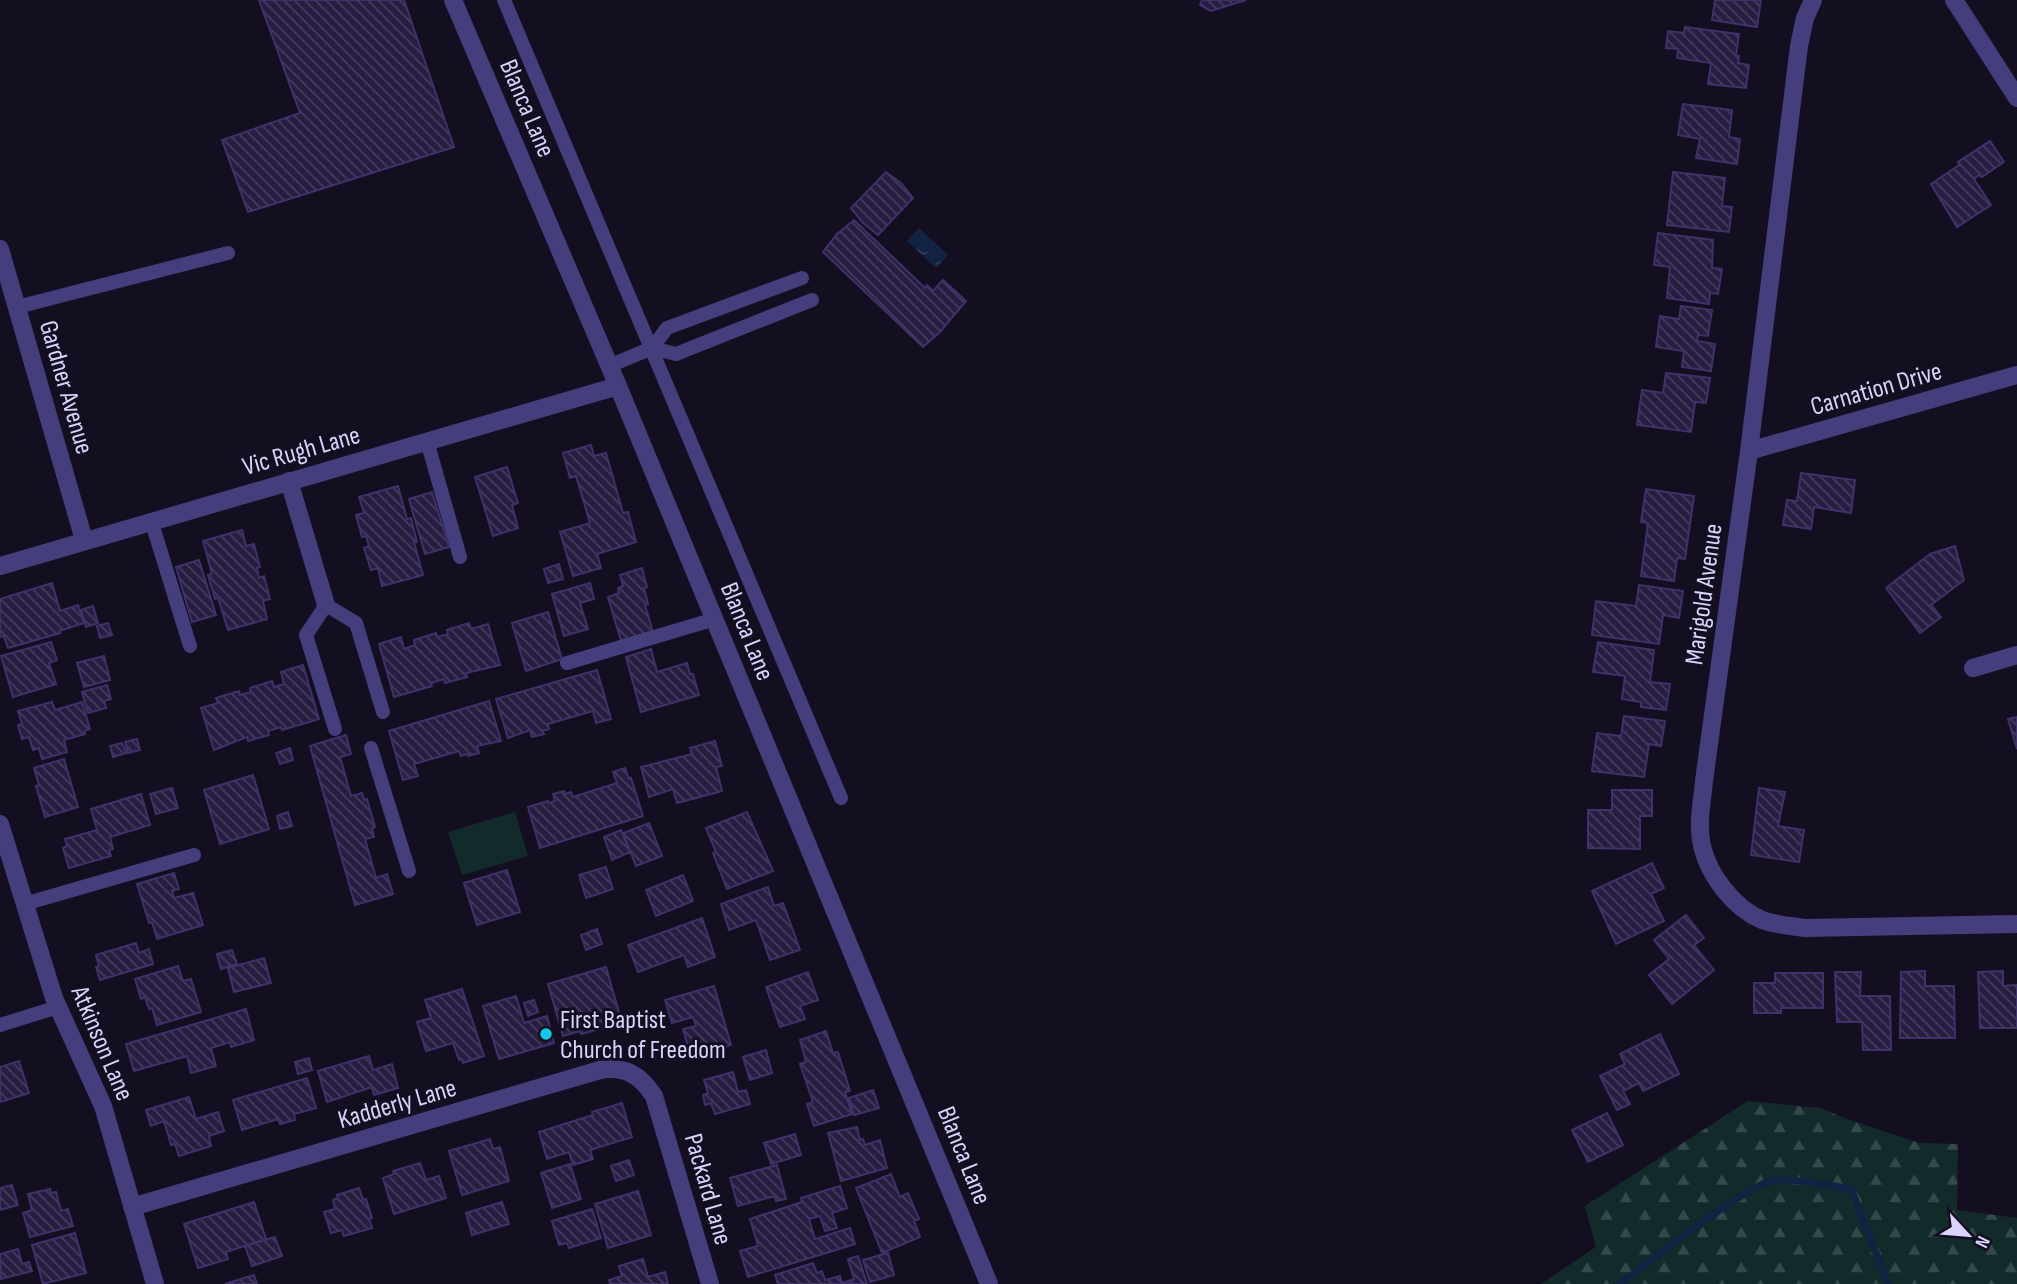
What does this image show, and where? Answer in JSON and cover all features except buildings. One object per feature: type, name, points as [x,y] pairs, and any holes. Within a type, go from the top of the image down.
[{"type":"street","name":"Blanca Lane","points":[[453,0],[618,386],[989,1284]]},
{"type":"street","name":"Marigold Avenue","points":[[1812,0],[1799,46],[1749,452],[1701,807],[1701,837],[1709,865],[1718,881],[1744,908],[1762,919],[1784,926],[2017,925]]},
{"type":"street","points":[[1954,0],[2017,98]]},
{"type":"street","name":"Gardner Avenue","points":[[0,249],[84,540]]},
{"type":"street","name":"Carnation Drive","points":[[1749,452],[2017,375]]},
{"type":"street","name":"Vic Rugh Lane","points":[[0,566],[618,386]]},
{"type":"street","points":[[289,481],[326,606]]},
{"type":"street","points":[[1973,668],[2017,655]]},
{"type":"street","name":"Atkinson Lane","points":[[0,824],[58,1007],[103,1106],[155,1284]]},
{"type":"street","name":"Kadderly Lane","points":[[132,1207],[600,1070],[620,1068],[636,1075],[648,1088],[659,1110]]},
{"type":"street","name":"Packard Lane","points":[[659,1110],[710,1284]]},
{"type":"lane","points":[[504,0],[841,798]]},
{"type":"lane","points":[[17,307],[228,253]]},
{"type":"lane","points":[[609,366],[652,348],[667,328],[802,278]]},
{"type":"lane","points":[[652,348],[676,354],[812,300]]},
{"type":"lane","points":[[428,441],[460,557]]},
{"type":"lane","points":[[152,520],[190,646]]},
{"type":"lane","points":[[335,729],[306,635],[326,606],[356,622],[383,712]]},
{"type":"lane","points":[[567,663],[715,619]]},
{"type":"lane","points":[[371,748],[409,871]]},
{"type":"lane","points":[[24,904],[194,855]]},
{"type":"lane","points":[[0,1025],[58,1007]]},
{"type":"green space","points":[[515,812],[528,856],[462,875],[448,832]]},
{"type":"green space","points":[[1748,1101],[1820,1108],[1919,1143],[1958,1144],[1957,1210],[2017,1218],[2017,1284],[1541,1284],[1596,1247],[1585,1206]]},
{"type":"water","points":[[919,228],[948,255],[936,268],[907,241]]},
{"type":"waterway","points":[[1620,1284],[1744,1194],[1776,1180],[1851,1189],[1888,1284]]},
{"type":"place","name":"First Baptist Church of Freedom","points":[[546,1034]]}]
